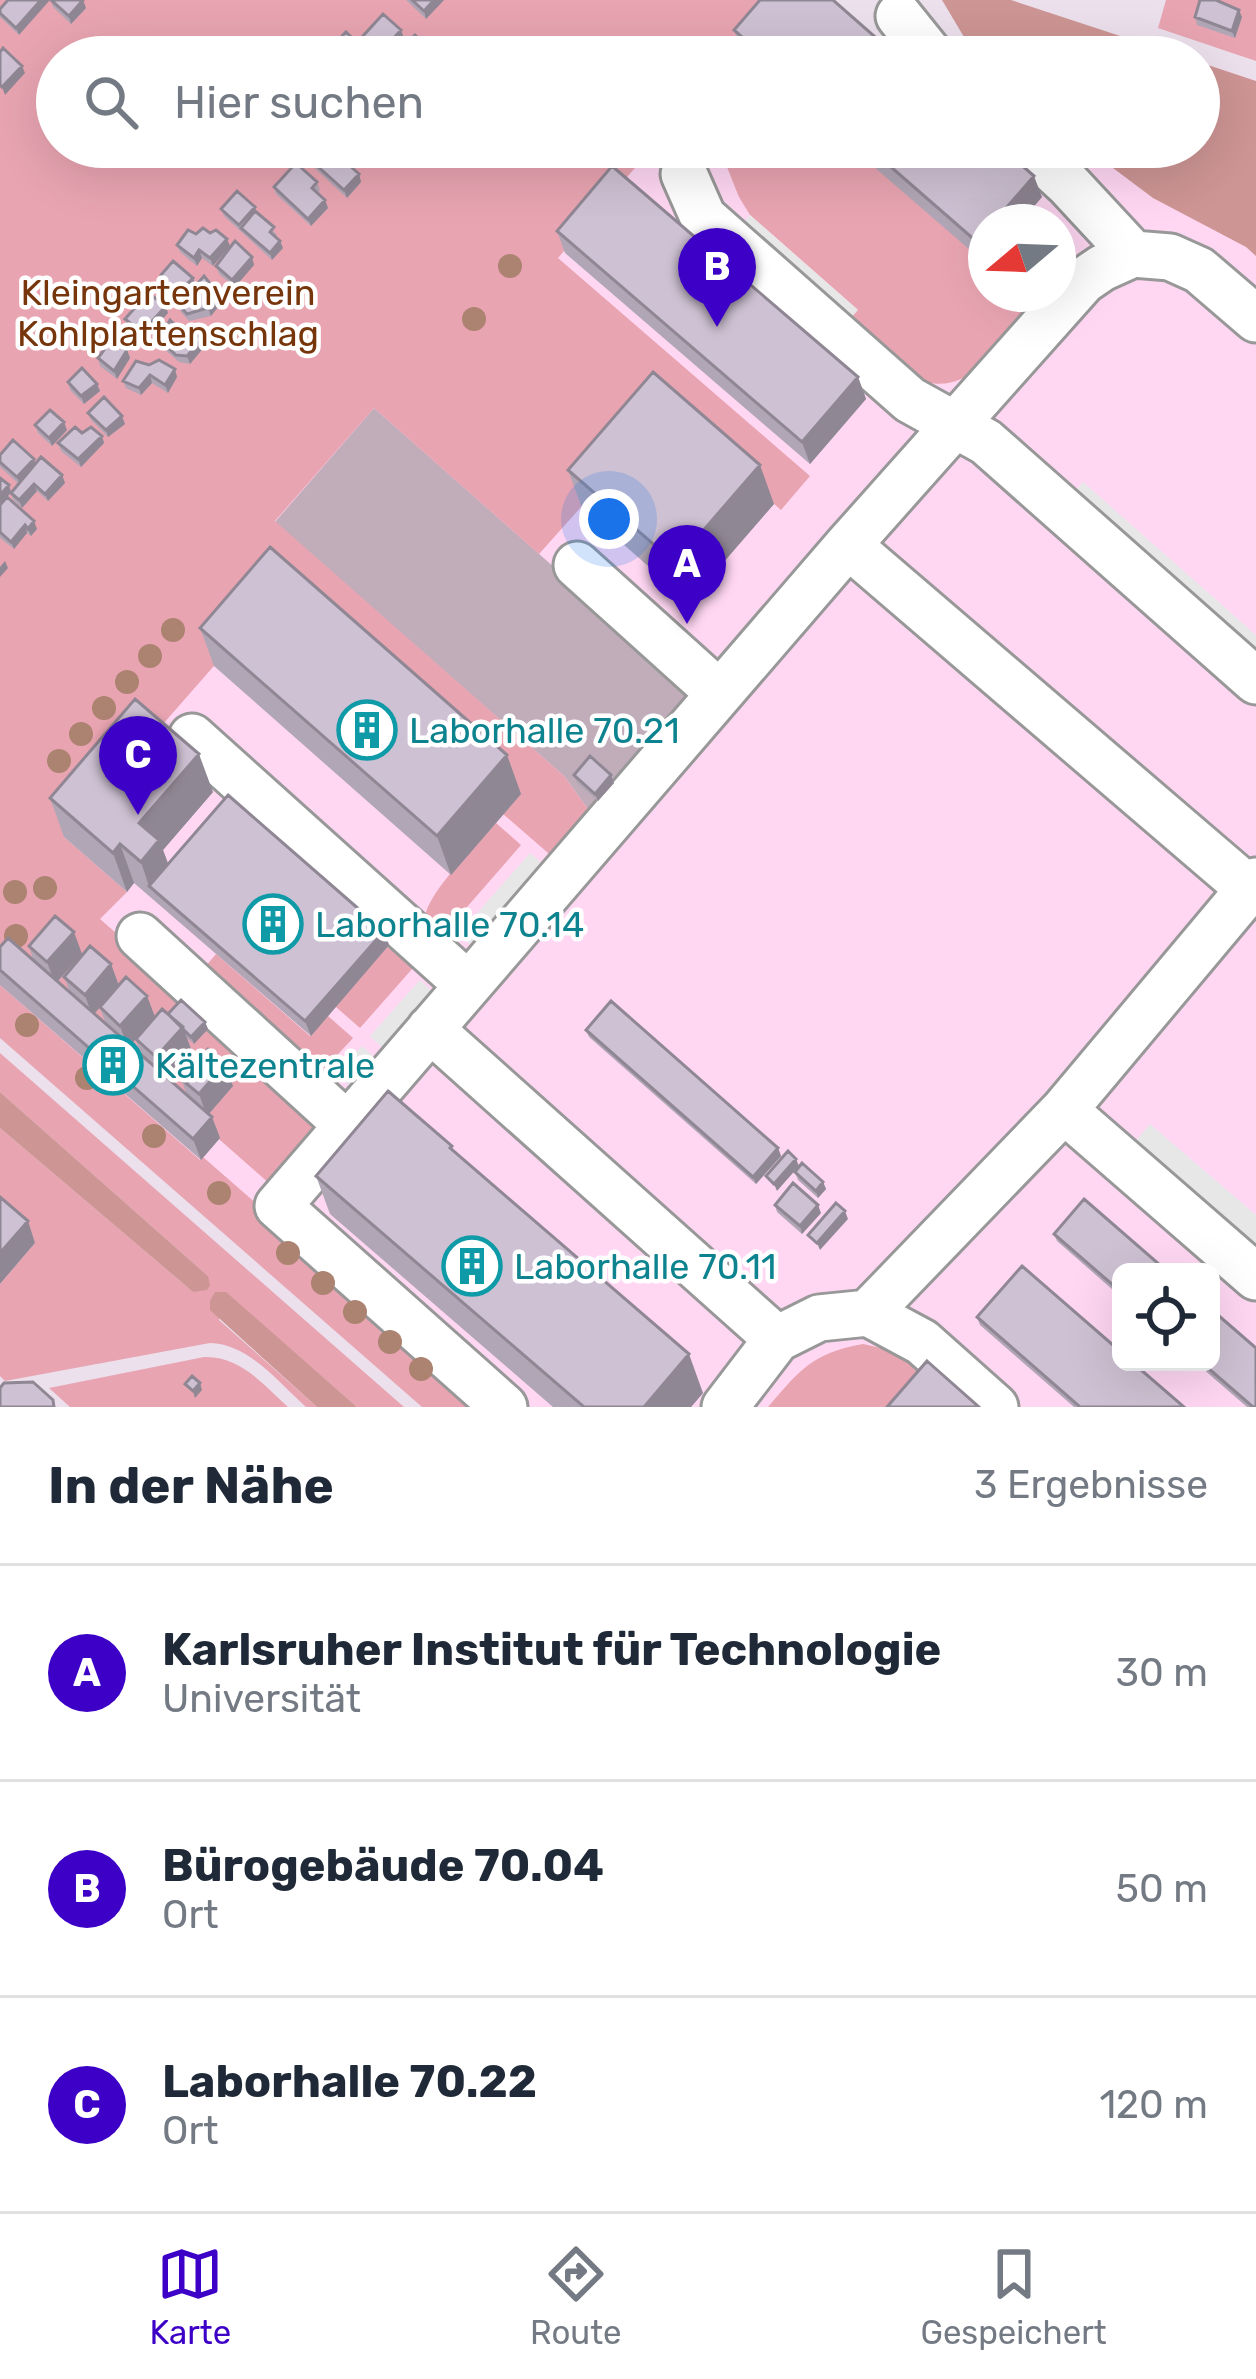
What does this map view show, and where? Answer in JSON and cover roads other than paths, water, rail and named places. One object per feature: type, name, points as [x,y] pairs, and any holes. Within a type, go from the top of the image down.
[{"type":"street","points":[[898,16],[915,36]]},
{"type":"street","points":[[1051,168],[1133,254]]},
{"type":"street","points":[[684,174],[703,217],[910,400],[986,442],[1256,681]]},
{"type":"street","points":[[504,1407],[278,1206],[848,544],[1083,281],[1133,254],[1170,257],[1199,270],[1256,319]]},
{"type":"street","points":[[848,544],[1252,885],[1064,1110],[868,1312]]},
{"type":"street","points":[[577,565],[719,693]]},
{"type":"street","points":[[192,737],[468,985]]},
{"type":"street","points":[[140,936],[347,1125]]},
{"type":"street","points":[[430,1029],[777,1339]]},
{"type":"street","points":[[1064,1110],[1256,1276]]},
{"type":"street","points":[[725,1407],[777,1339],[818,1318],[868,1312],[922,1342],[995,1407]]},
{"type":"place","name":"Bürogebäude 70.04","points":[[717,327]]},
{"type":"place","name":"Karlsruher Institut für Technologie","points":[[687,624]]},
{"type":"place","name":"Laborhalle 70.21","points":[[367,730]]},
{"type":"place","name":"Laborhalle 70.22","points":[[138,815]]},
{"type":"place","name":"Laborhalle 70.14","points":[[273,924]]},
{"type":"place","name":"Kältezentrale","points":[[113,1065]]},
{"type":"place","name":"Laborhalle 70.11","points":[[472,1266]]},
{"type":"park label","name":"Kleingartenverein Kohlplattenschlag","points":[[168,312]]}]
